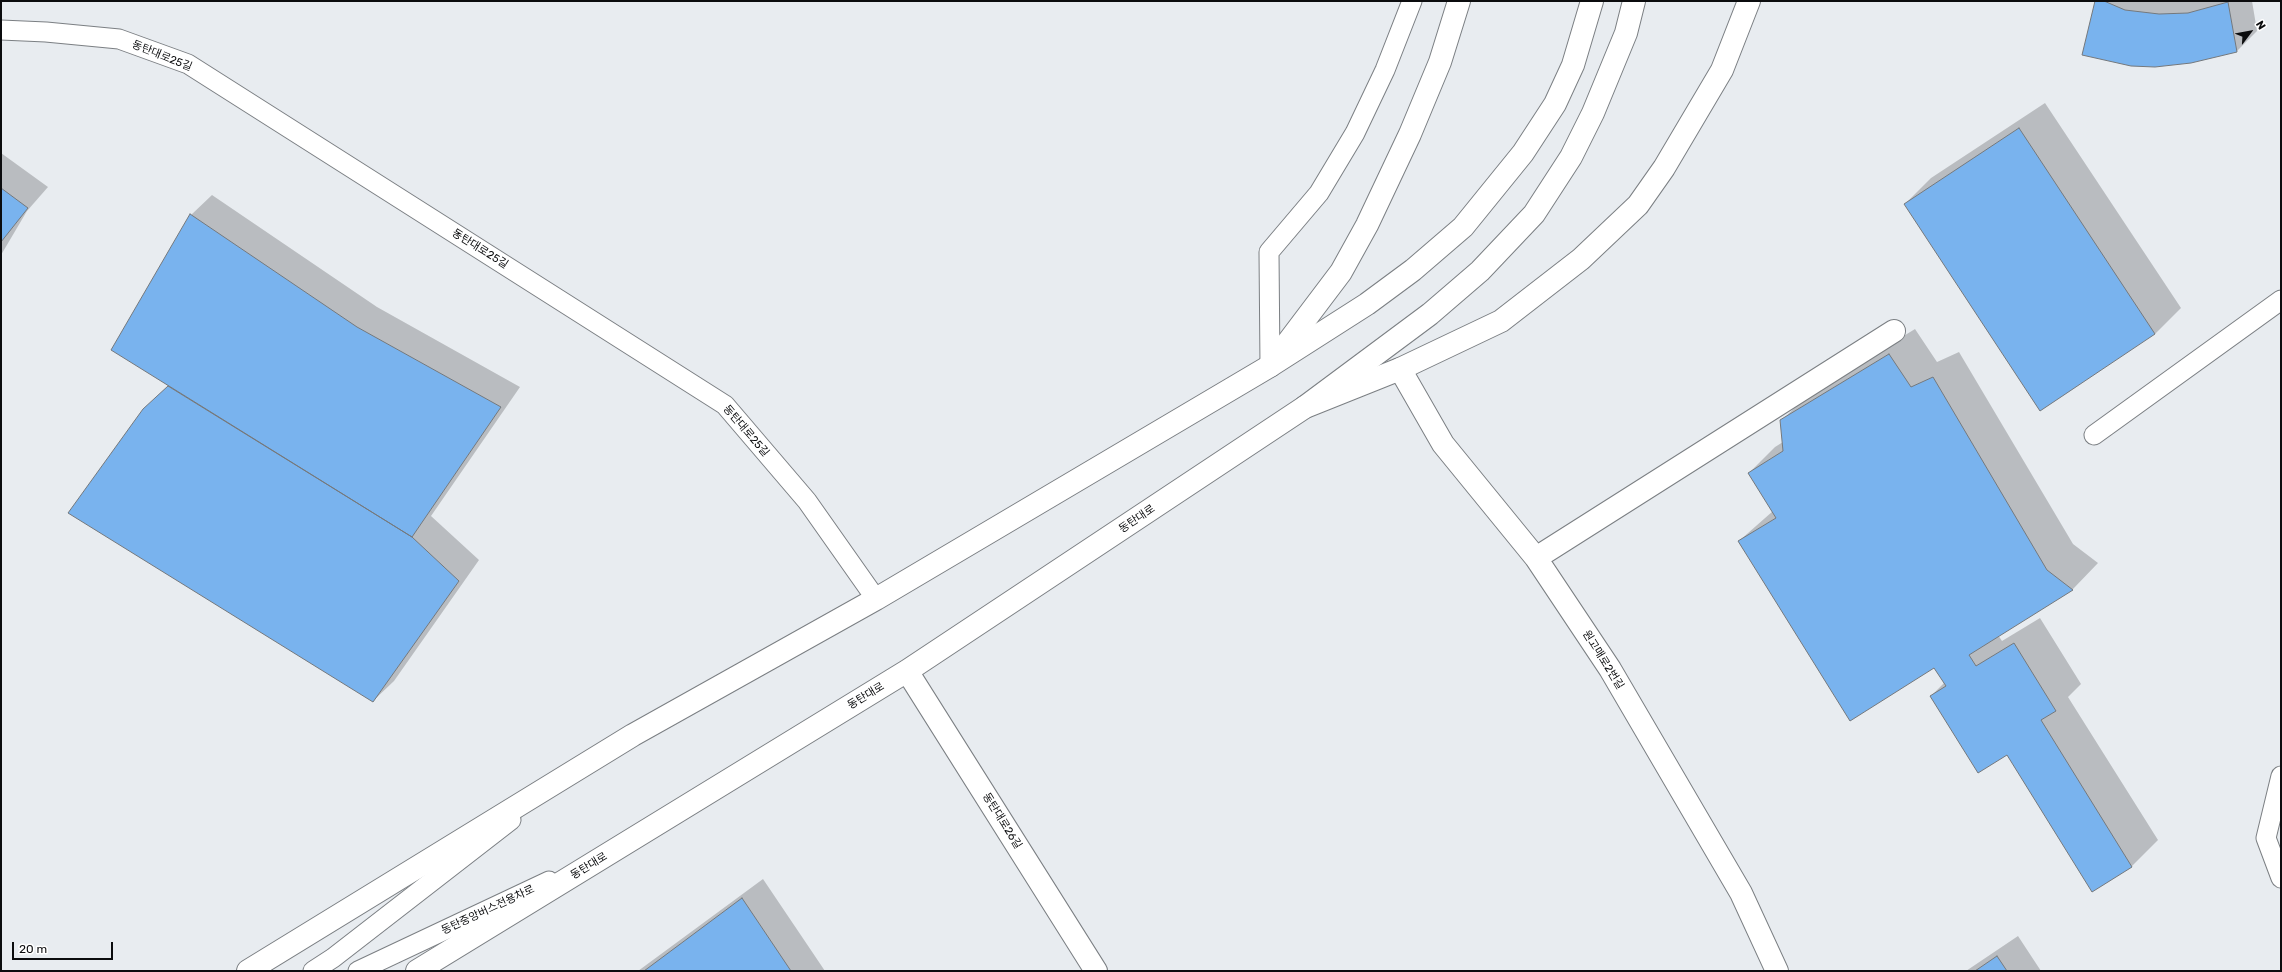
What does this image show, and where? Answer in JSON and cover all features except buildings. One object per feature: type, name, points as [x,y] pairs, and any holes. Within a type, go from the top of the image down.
[{"type":"main road","points":[[1270,366],[1341,272],[1367,225],[1410,134],[1440,62],[1459,1]]},
{"type":"main road","points":[[248,971],[633,735],[876,599],[1270,366],[1367,304],[1413,270],[1462,228],[1523,153],[1554,104],[1573,65],[1592,1]]},
{"type":"main road","points":[[1305,407],[1430,314],[1480,271],[1534,214],[1571,157],[1593,113],[1626,33],[1634,1]]},
{"type":"main road","points":[[1305,407],[1400,369],[1501,321],[1581,259],[1638,205],[1668,162],[1722,70],[1749,1]]},
{"type":"main road","points":[[1536,558],[1894,332]]},
{"type":"main road","name":"원고매로2번길","points":[[1400,369],[1443,444],[1536,558],[1610,668],[1741,893],[1777,971]]},
{"type":"main road","name":"동탄대로","points":[[417,971],[907,671],[1305,407]]},
{"type":"main road","name":"동탄대로26길","points":[[907,671],[1096,971]]},
{"type":"lane","points":[[1270,366],[1269,252],[1319,194],[1355,133],[1385,70],[1412,1]]},
{"type":"lane","name":"동탄대로25길","points":[[1,30],[46,32],[119,39],[188,64],[725,405],[806,501],[876,599]]},
{"type":"lane","points":[[2094,435],[2281,300]]},
{"type":"lane","points":[[313,971],[333,958],[567,776]]},
{"type":"lane","points":[[2281,776],[2266,838],[2281,878]]},
{"type":"lane","name":"동탄중앙버스전용차로","points":[[358,971],[618,848]]}]
